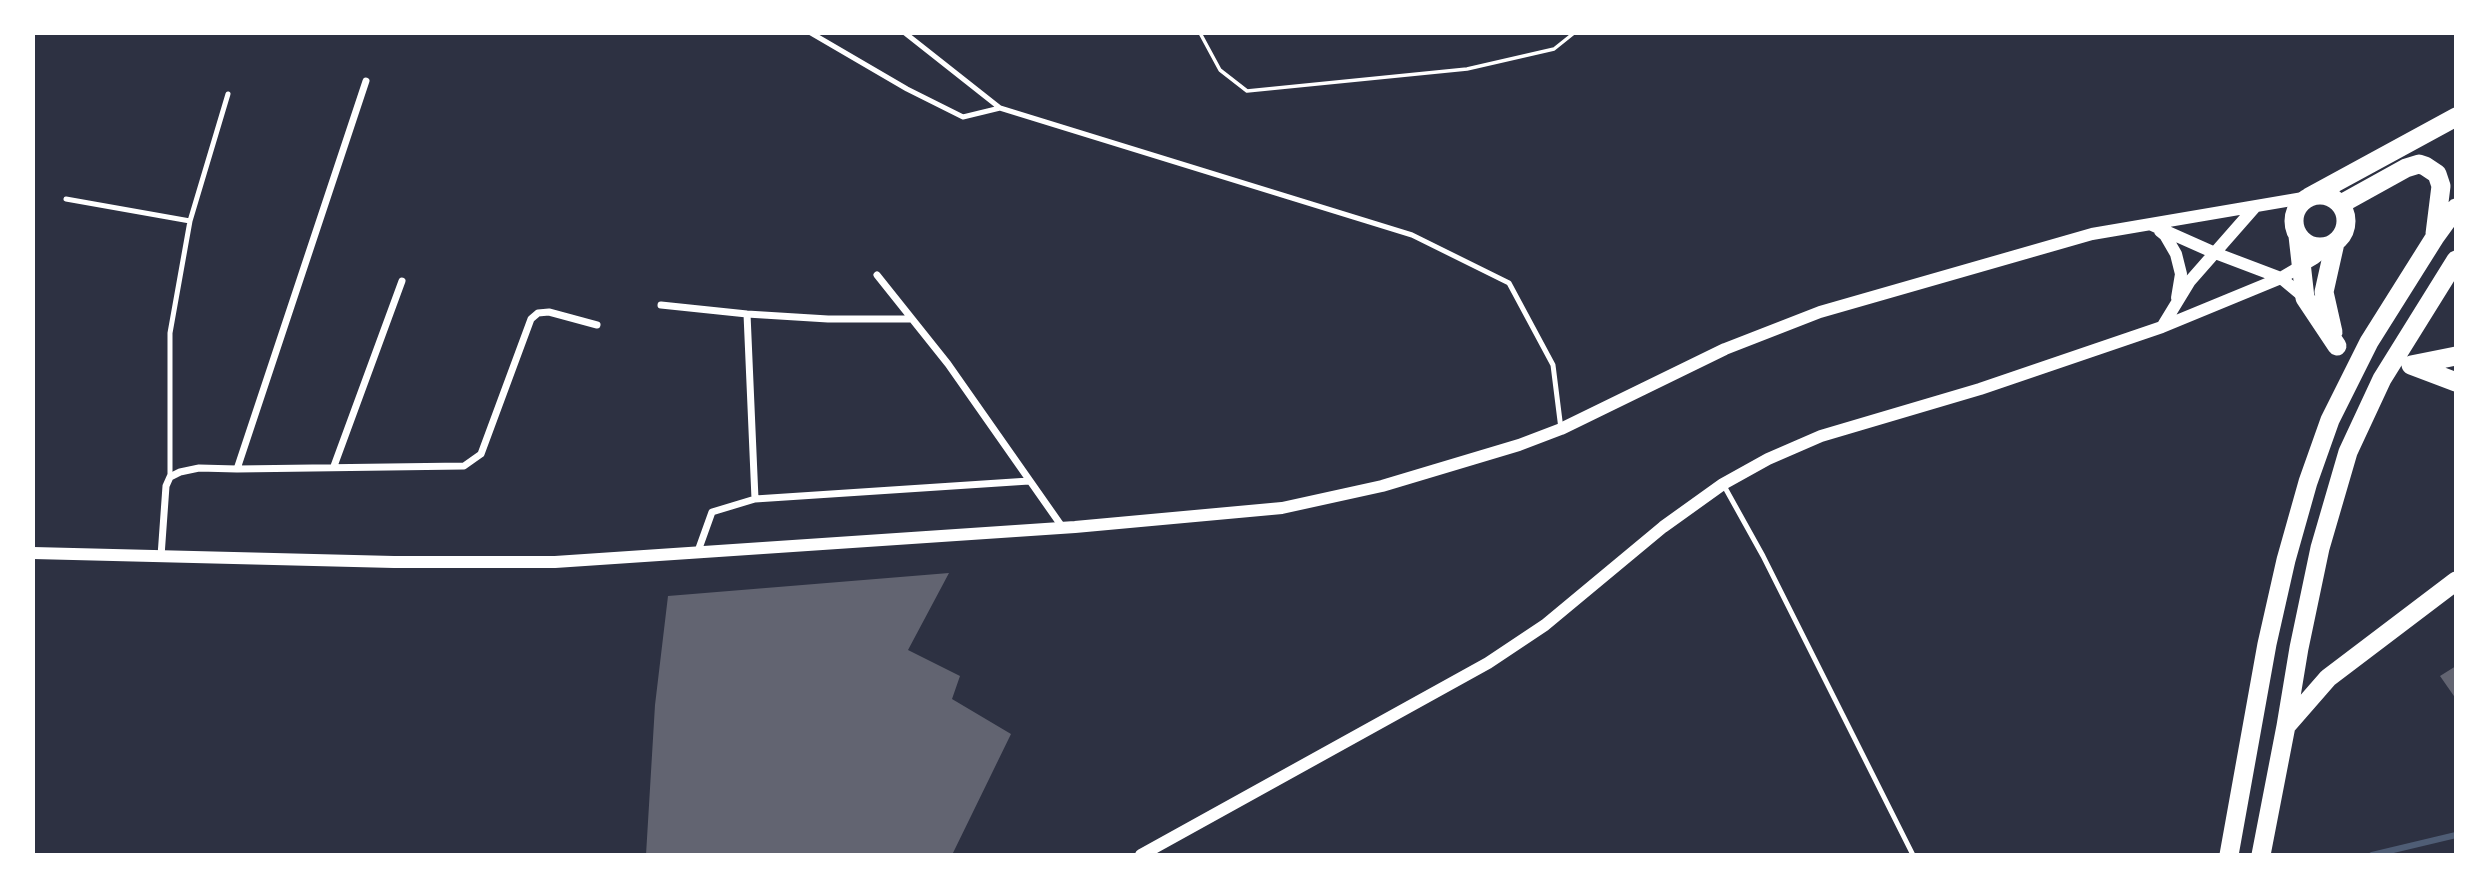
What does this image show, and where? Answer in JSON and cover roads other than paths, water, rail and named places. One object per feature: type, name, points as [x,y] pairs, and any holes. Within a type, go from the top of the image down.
[{"type":"highway","points":[[2309,197],[2326,195],[2341,204],[2345,212],[2345,229],[2335,243],[2325,292],[2337,346],[2305,298],[2298,236],[2294,227],[2296,209],[2309,197],[2456,117]]},
{"type":"highway","points":[[2341,204],[2406,167],[2419,164],[2425,166],[2437,174],[2441,186],[2435,237]]},
{"type":"highway","points":[[2229,855],[2267,644],[2286,560],[2308,482],[2330,420],[2356,365],[2435,237],[2456,208]]},
{"type":"highway","points":[[2298,236],[2311,246],[2327,247],[2335,243]]},
{"type":"highway","points":[[2261,855],[2320,548],[2348,452],[2382,379],[2456,260]]},
{"type":"highway","points":[[2456,356],[2411,365],[2456,382]]},
{"type":"highway","points":[[2286,726],[2328,678],[2456,581]]},
{"type":"street","points":[[237,469],[366,81]]},
{"type":"street","points":[[33,552],[394,562],[555,562],[1063,528],[1282,508],[1382,486],[1519,445],[1561,429],[1725,349],[1820,312],[2092,234],[2309,197]]},
{"type":"street","points":[[2162,327],[2190,281],[2255,207]]},
{"type":"street","points":[[2151,225],[2214,253],[2281,278],[2305,298]]},
{"type":"street","points":[[2151,225],[2165,235],[2176,254],[2181,274],[2177,303]]},
{"type":"street","points":[[1141,855],[1488,663],[1545,625],[1663,527],[1723,484],[1769,459],[1821,436],[1980,389],[2162,327],[2281,278],[2335,243]]},
{"type":"street","points":[[877,275],[948,364],[1063,528]]},
{"type":"street","points":[[334,466],[402,281]]},
{"type":"street","points":[[661,305],[747,314],[912,319]]},
{"type":"street","points":[[161,556],[166,486],[170,477],[180,471],[199,468],[464,466],[481,454],[531,319],[538,313],[549,312],[597,325]]},
{"type":"street","points":[[747,314],[753,404],[755,499]]},
{"type":"street","points":[[698,551],[712,512],[755,499],[1029,481]]},
{"type":"lane","points":[[811,33],[907,89],[963,117],[1000,108]]},
{"type":"lane","points":[[905,33],[1000,108],[1412,235],[1509,283],[1553,365],[1561,429]]},
{"type":"lane","points":[[170,477],[170,333],[190,221],[228,94]]},
{"type":"lane","points":[[65,199],[190,221]]},
{"type":"lane","points":[[1723,484],[1763,556],[1913,855]]},
{"type":"waterway","points":[[2372,855],[2456,835]]}]
